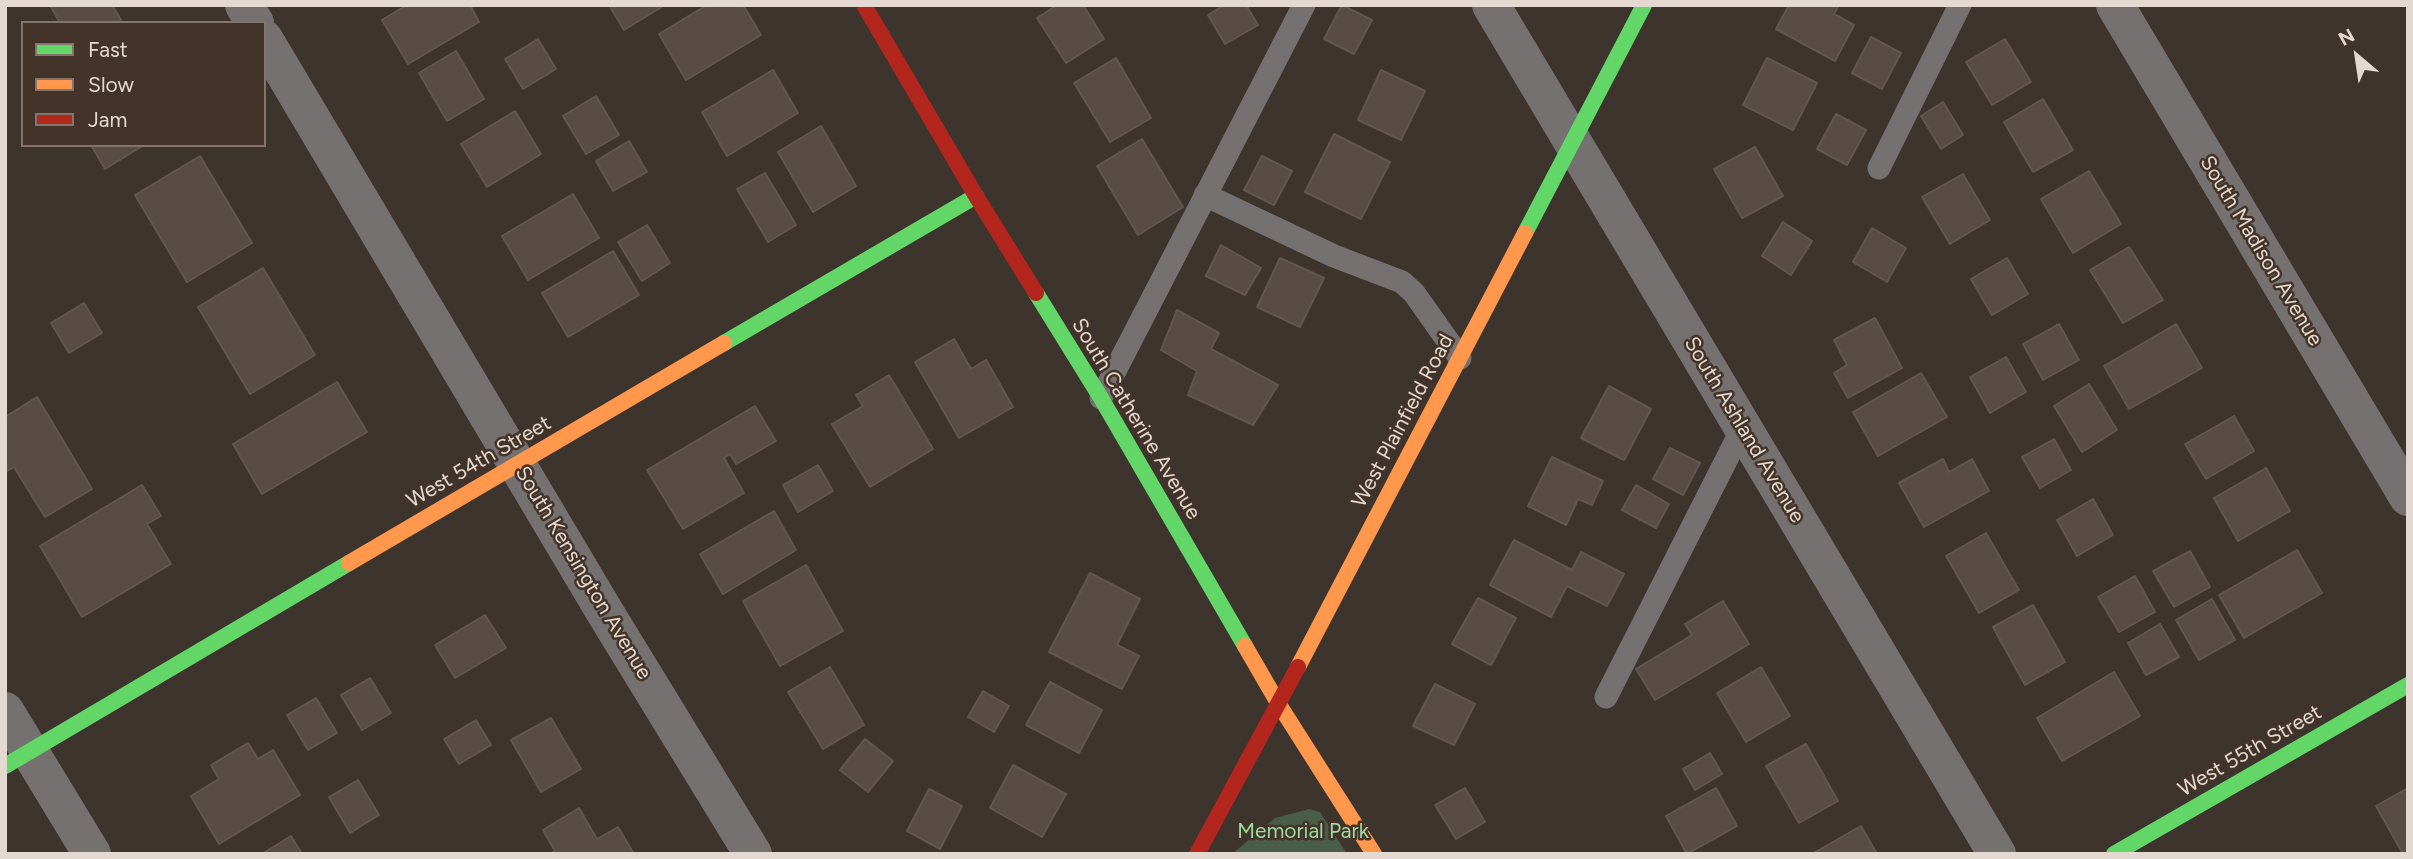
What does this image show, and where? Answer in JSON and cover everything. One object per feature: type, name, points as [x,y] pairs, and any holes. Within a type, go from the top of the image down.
[{"type":"street","points":[[244,5],[254,21]]},
{"type":"street","name":"South Catherine Avenue","points":[[864,5],[976,196],[1101,398],[1278,703],[1374,854]]},
{"type":"street","name":"South Ashland Avenue","points":[[1491,5],[1997,854]]},
{"type":"street","name":"West Plainfield Road","points":[[1197,854],[1644,5]]},
{"type":"street","name":"South Madison Avenue","points":[[2115,5],[2408,496]]},
{"type":"street","name":"South Kensington Avenue","points":[[266,42],[753,854]]},
{"type":"street","name":"West 54th Street","points":[[17,759],[976,196]]},
{"type":"street","name":"West 55th Street","points":[[2114,854],[2408,685]]},
{"type":"street","points":[[5,711],[17,759],[92,854]]},
{"type":"lane","points":[[1101,398],[1304,5]]},
{"type":"lane","points":[[1880,168],[1960,5]]},
{"type":"lane","points":[[1205,195],[1334,256],[1402,282],[1414,293],[1460,358]]},
{"type":"lane","points":[[1606,697],[1743,427]]},
{"type":"green space","name":"Memorial Park","points":[[1309,809],[1320,812],[1347,854],[1232,854],[1275,818]]},
{"type":"building","points":[[50,5],[112,5],[121,20],[119,21],[59,21]]},
{"type":"building","points":[[407,5],[470,5],[479,22],[408,64],[382,20]]},
{"type":"building","points":[[609,5],[665,5],[624,30]]},
{"type":"building","points":[[707,5],[743,5],[761,35],[686,80],[659,34]]},
{"type":"building","points":[[1057,5],[1083,5],[1104,39],[1066,63],[1037,18]]},
{"type":"building","points":[[1224,5],[1246,5],[1258,25],[1225,44],[1208,15]]},
{"type":"building","points":[[1342,5],[1372,20],[1354,54],[1324,39]]},
{"type":"building","points":[[1789,5],[1839,5],[1834,14],[1854,25],[1835,61],[1776,29]]},
{"type":"building","points":[[1871,37],[1901,53],[1882,89],[1852,73]]},
{"type":"building","points":[[538,39],[556,69],[523,89],[505,59]]},
{"type":"building","points":[[2005,39],[2031,82],[1992,105],[1966,62]]},
{"type":"building","points":[[456,51],[484,99],[447,121],[419,73]]},
{"type":"building","points":[[1116,58],[1151,118],[1110,142],[1074,83]]},
{"type":"building","points":[[1767,58],[1817,83],[1793,130],[1743,105]]},
{"type":"building","points":[[773,70],[798,113],[727,156],[702,112]]},
{"type":"building","points":[[1381,70],[1425,91],[1401,140],[1358,120]]},
{"type":"building","points":[[596,96],[619,135],[586,154],[563,116]]},
{"type":"building","points":[[2043,99],[2073,150],[2033,172],[2004,122]]},
{"type":"building","points":[[1943,102],[1963,135],[1941,149],[1921,116]]},
{"type":"building","points":[[515,111],[541,154],[487,187],[461,144]]},
{"type":"building","points":[[1836,114],[1866,130],[1847,165],[1817,149]]},
{"type":"building","points":[[821,126],[856,186],[813,212],[778,152]]},
{"type":"building","points":[[1334,134],[1390,162],[1361,219],[1305,192]]},
{"type":"building","points":[[1142,139],[1183,207],[1138,235],[1097,166]]},
{"type":"building","points":[[629,141],[647,172],[613,191],[596,161]]},
{"type":"building","points":[[92,147],[141,147],[105,169]]},
{"type":"building","points":[[1755,147],[1783,196],[1742,218],[1714,169]]},
{"type":"building","points":[[200,156],[252,243],[187,282],[135,195]]},
{"type":"building","points":[[1262,156],[1292,171],[1274,205],[1244,190]]},
{"type":"building","points":[[2089,171],[2121,224],[2073,253],[2041,199]]},
{"type":"building","points":[[765,173],[796,225],[768,242],[737,189]]},
{"type":"building","points":[[1963,174],[1990,220],[1950,244],[1922,197]]},
{"type":"building","points":[[573,194],[599,238],[528,280],[502,236]]},
{"type":"building","points":[[1783,222],[1812,241],[1791,275],[1762,256]]},
{"type":"building","points":[[647,225],[670,263],[642,281],[618,242]]},
{"type":"building","points":[[1872,228],[1906,248],[1887,282],[1853,262]]},
{"type":"building","points":[[1221,245],[1261,268],[1245,295],[1206,276]]},
{"type":"building","points":[[2129,247],[2163,300],[2123,323],[2090,270]]},
{"type":"building","points":[[613,251],[639,295],[568,337],[542,293]]},
{"type":"building","points":[[1280,258],[1324,278],[1300,327],[1257,307]]},
{"type":"building","points":[[2007,258],[2028,294],[1992,315],[1971,279]]},
{"type":"building","points":[[263,268],[315,355],[250,394],[198,307]]},
{"type":"building","points":[[84,303],[102,333],[69,353],[51,323]]},
{"type":"building","points":[[1177,310],[1219,333],[1211,349],[1278,385],[1253,425],[1188,395],[1197,371],[1161,350]]},
{"type":"building","points":[[1875,318],[1902,368],[1848,398],[1834,373],[1847,365],[1834,340]]},
{"type":"building","points":[[2059,324],[2079,360],[2043,380],[2023,344]]},
{"type":"building","points":[[2176,324],[2202,368],[2129,409],[2104,366]]},
{"type":"building","points":[[954,339],[971,369],[986,360],[1013,407],[959,438],[915,362]]},
{"type":"building","points":[[2006,357],[2026,392],[1990,413],[1970,377]]},
{"type":"building","points":[[1921,373],[1947,417],[1878,456],[1853,412]]},
{"type":"building","points":[[889,375],[933,449],[870,487],[832,424],[863,406],[856,395]]},
{"type":"building","points":[[337,382],[367,432],[262,494],[233,444]]},
{"type":"building","points":[[2089,384],[2117,430],[2082,452],[2054,406]]},
{"type":"building","points":[[1609,386],[1651,409],[1624,460],[1581,438]]},
{"type":"building","points":[[37,397],[92,489],[45,517],[14,467],[5,472],[5,417]]},
{"type":"building","points":[[755,406],[776,441],[736,464],[730,454],[724,458],[744,493],[683,529],[647,470]]},
{"type":"building","points":[[2234,416],[2254,451],[2206,479],[2185,444]]},
{"type":"building","points":[[2054,439],[2071,470],[2040,488],[2022,457]]},
{"type":"building","points":[[1670,448],[1700,463],[1683,495],[1653,479]]},
{"type":"building","points":[[1552,457],[1603,481],[1592,505],[1578,499],[1566,525],[1528,506]]},
{"type":"building","points":[[1943,459],[1949,472],[1972,459],[1989,491],[1924,527],[1899,483]]},
{"type":"building","points":[[818,465],[833,491],[798,512],[783,485]]},
{"type":"building","points":[[2266,468],[2290,511],[2238,541],[2214,498]]},
{"type":"building","points":[[142,485],[161,516],[147,524],[171,564],[82,617],[40,546]]},
{"type":"building","points":[[1636,485],[1669,504],[1656,528],[1622,510]]},
{"type":"building","points":[[2093,499],[2113,535],[2077,556],[2057,520]]},
{"type":"building","points":[[774,511],[796,550],[723,594],[700,554]]},
{"type":"building","points":[[1986,533],[2019,590],[1979,613],[1946,556]]},
{"type":"building","points":[[1514,540],[1572,570],[1581,552],[1624,574],[1607,606],[1567,586],[1551,617],[1490,585]]},
{"type":"building","points":[[2297,550],[2322,593],[2244,638],[2219,595]]},
{"type":"building","points":[[2190,551],[2210,587],[2174,607],[2153,571]]},
{"type":"building","points":[[806,565],[843,631],[780,666],[743,601]]},
{"type":"building","points":[[1090,573],[1140,599],[1117,645],[1139,656],[1122,689],[1049,652]]},
{"type":"building","points":[[2135,576],[2155,612],[2119,632],[2098,597]]},
{"type":"building","points":[[1478,598],[1516,618],[1491,665],[1452,644]]},
{"type":"building","points":[[2212,599],[2235,640],[2199,660],[2176,620]]},
{"type":"building","points":[[1723,601],[1749,644],[1655,700],[1636,669],[1692,635],[1685,624]]},
{"type":"building","points":[[2033,605],[2065,662],[2025,685],[1993,627]]},
{"type":"building","points":[[485,615],[506,648],[455,678],[435,645]]},
{"type":"building","points":[[2160,624],[2179,657],[2146,675],[2128,643]]},
{"type":"building","points":[[830,667],[864,725],[823,749],[788,692]]},
{"type":"building","points":[[1761,667],[1790,716],[1746,742],[1717,693]]},
{"type":"building","points":[[2114,672],[2140,716],[2062,761],[2037,718]]},
{"type":"building","points":[[370,678],[391,713],[362,730],[341,695]]},
{"type":"building","points":[[1050,682],[1102,710],[1079,753],[1026,725]]},
{"type":"building","points":[[1435,684],[1475,704],[1454,745],[1413,726]]},
{"type":"building","points":[[983,691],[1009,706],[994,732],[968,717]]},
{"type":"building","points":[[316,698],[337,733],[308,750],[287,715]]},
{"type":"building","points":[[551,718],[581,769],[541,792],[511,740]]},
{"type":"building","points":[[476,720],[491,745],[459,764],[444,739]]},
{"type":"building","points":[[865,739],[893,761],[868,792],[840,770]]},
{"type":"building","points":[[248,743],[258,759],[273,750],[300,795],[219,844],[191,796],[219,779],[211,765]]},
{"type":"building","points":[[1806,744],[1838,801],[1799,823],[1766,766]]},
{"type":"building","points":[[1710,753],[1722,774],[1695,790],[1683,769]]},
{"type":"building","points":[[1013,765],[1066,794],[1042,837],[990,808]]},
{"type":"building","points":[[358,780],[379,815],[350,833],[329,797]]},
{"type":"building","points":[[1465,788],[1485,822],[1456,839],[1435,805]]},
{"type":"building","points":[[1716,788],[1737,826],[1687,854],[1666,816]]},
{"type":"building","points":[[2408,788],[2408,854],[2403,854],[2376,806]]},
{"type":"building","points":[[929,789],[962,806],[940,849],[907,831]]},
{"type":"building","points":[[579,808],[597,839],[618,827],[634,854],[550,854],[555,851],[543,830]]},
{"type":"building","points":[[1861,826],[1877,854],[1812,854]]},
{"type":"building","points":[[291,836],[302,854],[262,854]]},
{"type":"traffic: fast","points":[[1525,233],[1644,5]]},
{"type":"traffic: fast","points":[[724,343],[976,196]]},
{"type":"traffic: fast","points":[[1036,293],[1101,398],[1245,646]]},
{"type":"traffic: fast","points":[[5,766],[349,563]]},
{"type":"traffic: fast","points":[[2114,854],[2408,685]]},
{"type":"traffic: slow","points":[[1298,667],[1525,233]]},
{"type":"traffic: slow","points":[[349,563],[724,343]]},
{"type":"traffic: slow","points":[[1245,646],[1374,854]]},
{"type":"traffic: jam","points":[[864,5],[1036,293]]},
{"type":"traffic: jam","points":[[1197,854],[1298,667]]}]
